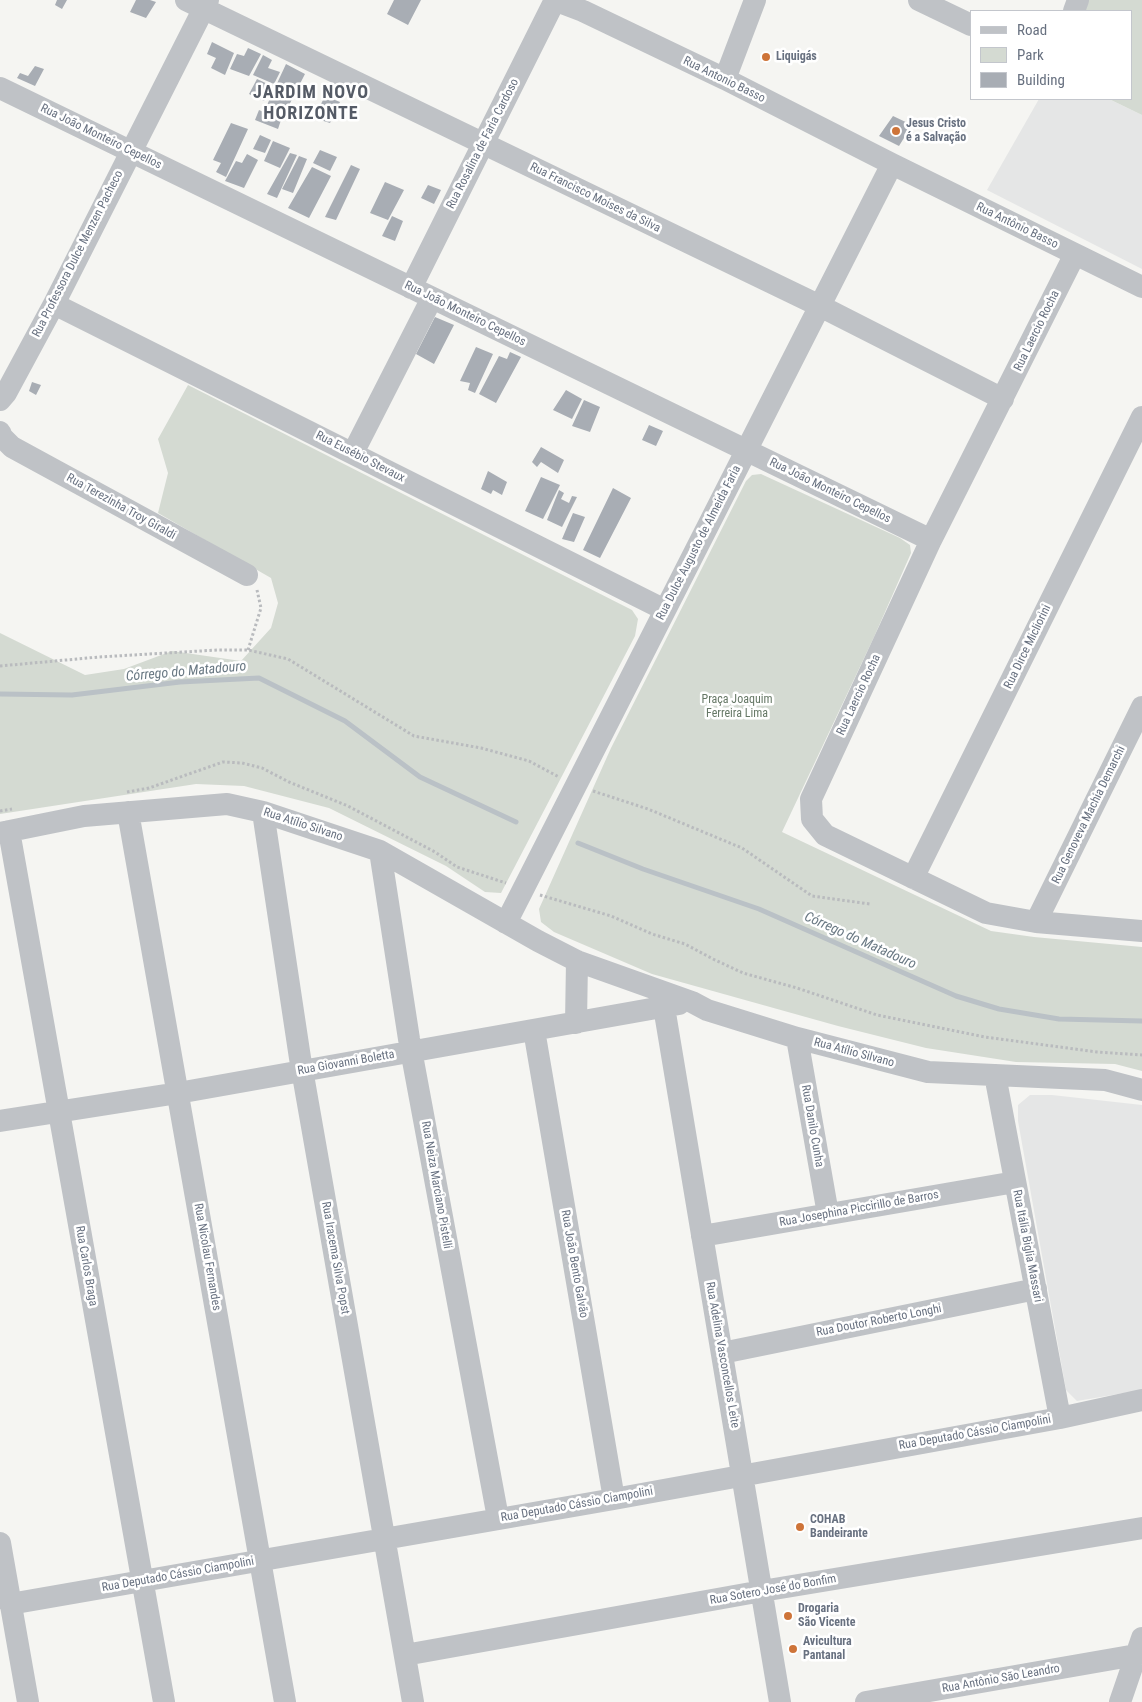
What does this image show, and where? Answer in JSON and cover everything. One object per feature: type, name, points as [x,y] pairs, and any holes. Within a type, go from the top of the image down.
[{"type":"street","name":"Rua Antonio Basso","points":[[554,0],[585,5],[892,164]]},
{"type":"street","name":"Rua Rosalina de Faria Cardoso","points":[[411,288],[554,0]]},
{"type":"street","points":[[725,79],[755,0]]},
{"type":"street","points":[[919,0],[970,25]]},
{"type":"street","name":"Rua Francisco Moises da Silva","points":[[199,3],[483,144],[820,306],[1003,399]]},
{"type":"street","name":"Rua Professora Dulce Menzen Pacheco","points":[[0,400],[6,393],[54,304],[131,152],[199,3]]},
{"type":"street","name":"Rua João Monteiro Cepellos","points":[[0,88],[931,540]]},
{"type":"street","name":"Rua Antônio Basso","points":[[892,164],[1142,287]]},
{"type":"street","name":"Rua Dulce Augusto de Almeida Faria","points":[[506,923],[892,164]]},
{"type":"street","name":"Rua Laercio Rocha","points":[[1075,254],[931,540],[811,799],[812,819],[825,835],[986,913],[1036,922],[1142,931]]},
{"type":"street","points":[[353,453],[432,298]]},
{"type":"street","name":"Rua Eusébio Stevaux","points":[[54,304],[665,610]]},
{"type":"street","name":"Rua Dirce Micliorini","points":[[913,878],[1140,426]]},
{"type":"street","name":"Rua Terezinha Troy Giraldi","points":[[0,432],[2,438],[12,447],[247,575]]},
{"type":"street","name":"Rua Genoveva Machia Demarchi","points":[[1036,922],[1142,707]]},
{"type":"street","name":"Rua Atílio Silvano","points":[[3,825],[84,816],[125,802],[227,804],[263,812],[380,851],[506,923],[578,961],[692,1002],[707,1010],[797,1038],[928,1072],[1105,1080],[1142,1090]]},
{"type":"street","name":"Rua Nicolau Fernandes","points":[[125,802],[285,1702]]},
{"type":"street","name":"Rua Iracema Silva Popst","points":[[263,812],[302,1070],[413,1702]]},
{"type":"street","name":"Rua Carlos Braga","points":[[3,825],[58,1110],[164,1702]]},
{"type":"street","name":"Rua Neiza Marciano Pistelli","points":[[380,851],[412,1051],[498,1518]]},
{"type":"street","points":[[576,1023],[578,961]]},
{"type":"street","name":"Rua Giovanni Boletta","points":[[0,1120],[178,1093],[692,1002]]},
{"type":"street","name":"Rua Adelina Vasconcellos Leite","points":[[664,1007],[780,1702]]},
{"type":"street","name":"Rua João Bento Galvão","points":[[534,1030],[614,1499]]},
{"type":"street","name":"Rua Danilo Cunha","points":[[797,1038],[828,1214]]},
{"type":"street","name":"Rua Itália Biglia Massari","points":[[995,1075],[1060,1418]]},
{"type":"street","name":"Rua Josephina Piccirillo de Barros","points":[[702,1236],[1015,1182]]},
{"type":"street","name":"Rua Doutor Roberto Longhi","points":[[722,1353],[1036,1289]]},
{"type":"street","name":"Rua Deputado Cássio Ciampolini","points":[[10,1604],[742,1476],[1060,1418],[1142,1400]]},
{"type":"street","name":"Rua Sotero José do Bonfim","points":[[405,1655],[762,1591],[1142,1528]]},
{"type":"street","points":[[0,1543],[28,1702]]},
{"type":"street","points":[[1120,1702],[1139,1647]]},
{"type":"street","name":"Rua Antônio São Leandro","points":[[866,1702],[1139,1647]]},
{"type":"path","points":[[247,575],[254,582],[261,608],[248,650]]},
{"type":"path","points":[[0,666],[99,657],[217,650],[248,650],[288,659],[414,736],[482,748],[529,761],[572,793],[648,808],[742,848],[812,896],[870,904]]},
{"type":"path","points":[[125,802],[149,788],[223,762],[242,762],[262,768],[289,782],[348,806],[435,852],[457,866],[611,916],[652,934],[685,944],[743,973],[796,988],[877,1015],[985,1037],[1097,1052],[1142,1055]]},
{"type":"path","points":[[3,825],[17,809]]},
{"type":"shaded area","points":[[1038,100],[1111,100],[1142,115],[1142,269],[987,190]]},
{"type":"shaded area","points":[[1030,1095],[1052,1095],[1142,1105],[1142,1390],[1077,1401],[1066,1390],[1018,1121],[1018,1105]]},
{"type":"green space","points":[[1088,0],[1142,0],[1142,115],[1111,100],[1132,100],[1132,10],[1083,10]]},
{"type":"green space","points":[[188,385],[632,610],[638,619],[635,636],[501,893],[485,892],[446,866],[329,808],[244,786],[196,784],[0,814],[0,633],[85,675],[124,669],[172,651],[241,661],[271,628],[278,603],[271,578],[158,513],[168,473],[158,439]]},
{"type":"green space","name":"Praça Joaquim Ferreira Lima","points":[[761,474],[900,538],[910,545],[911,553],[874,637],[782,832],[991,931],[1142,947],[1142,1071],[1115,1064],[1016,1062],[926,1048],[838,1026],[652,974],[554,932],[541,922],[539,909],[611,748],[746,481],[752,475]]},
{"type":"building","points":[[57,0],[67,0],[62,9],[55,5]]},
{"type":"building","points":[[136,0],[156,2],[146,18],[130,12]]},
{"type":"building","points":[[394,0],[421,0],[408,25],[387,14]]},
{"type":"building","points":[[212,42],[234,53],[225,75],[211,68],[216,58],[207,54]]},
{"type":"building","points":[[248,48],[261,54],[249,76],[230,69],[237,54],[244,56]]},
{"type":"building","points":[[263,55],[272,60],[268,68],[280,72],[274,84],[253,75]]},
{"type":"building","points":[[286,64],[305,74],[285,113],[267,105]]},
{"type":"building","points":[[35,66],[44,69],[35,86],[17,78],[20,73],[28,76]]},
{"type":"building","points":[[257,79],[272,86],[264,101],[249,94]]},
{"type":"building","points":[[325,96],[340,102],[330,123],[314,118]]},
{"type":"building","points":[[259,110],[281,120],[278,129],[255,120]]},
{"type":"building","points":[[893,116],[912,125],[899,146],[879,136]]},
{"type":"building","points":[[231,123],[248,129],[226,177],[216,172],[221,163],[213,160]]},
{"type":"building","points":[[260,135],[271,140],[265,153],[253,149]]},
{"type":"building","points":[[273,141],[290,148],[280,168],[264,161]]},
{"type":"building","points":[[320,150],[337,157],[330,171],[313,163]]},
{"type":"building","points":[[290,153],[297,155],[277,198],[267,194]]},
{"type":"building","points":[[247,154],[258,160],[244,188],[225,181],[236,161],[242,163]]},
{"type":"building","points":[[299,156],[307,159],[293,193],[282,189]]},
{"type":"building","points":[[351,165],[360,169],[336,220],[325,217]]},
{"type":"building","points":[[312,167],[331,176],[309,218],[288,208]]},
{"type":"building","points":[[385,182],[404,190],[388,220],[370,213]]},
{"type":"building","points":[[428,185],[441,190],[434,204],[421,198]]},
{"type":"building","points":[[392,216],[403,221],[395,241],[382,236]]},
{"type":"building","points":[[435,317],[454,325],[434,364],[416,354]]},
{"type":"building","points":[[476,347],[493,354],[475,393],[468,390],[470,383],[460,381]]},
{"type":"building","points":[[510,352],[521,357],[496,403],[479,394],[499,356],[507,359]]},
{"type":"building","points":[[32,382],[41,385],[36,395],[29,391]]},
{"type":"building","points":[[566,390],[582,399],[572,419],[553,410]]},
{"type":"building","points":[[584,400],[600,407],[590,432],[572,426]]},
{"type":"building","points":[[649,425],[663,431],[656,446],[642,440]]},
{"type":"building","points":[[541,447],[564,460],[558,473],[541,462],[537,467],[532,462]]},
{"type":"building","points":[[488,471],[507,482],[502,495],[493,490],[491,494],[481,489]]},
{"type":"building","points":[[541,477],[560,485],[543,519],[525,511]]},
{"type":"building","points":[[613,488],[631,498],[600,558],[583,550]]},
{"type":"building","points":[[559,490],[564,493],[561,499],[569,503],[572,496],[577,497],[562,527],[547,520]]},
{"type":"building","points":[[573,513],[585,517],[574,542],[562,539]]},
{"type":"waterway","name":"Córrego do Matadouro","points":[[0,694],[72,695],[180,682],[259,678],[345,721],[420,777],[516,822]]},
{"type":"waterway","name":"Córrego do Matadouro","points":[[578,843],[643,869],[759,909],[956,996],[999,1009],[1059,1019],[1142,1021]]},
{"type":"place","name":"Liquigás","points":[[766,57]]},
{"type":"place","name":"Jesus Cristo é a Salvação","points":[[896,131]]},
{"type":"place","name":"COHAB Bandeirante","points":[[800,1527]]},
{"type":"place","name":"Drogaria São Vicente","points":[[788,1616]]},
{"type":"place","name":"Avicultura Pantanal","points":[[793,1649]]},
{"type":"district","name":"JARDIM NOVO HORIZONTE","points":[[311,104]]}]
